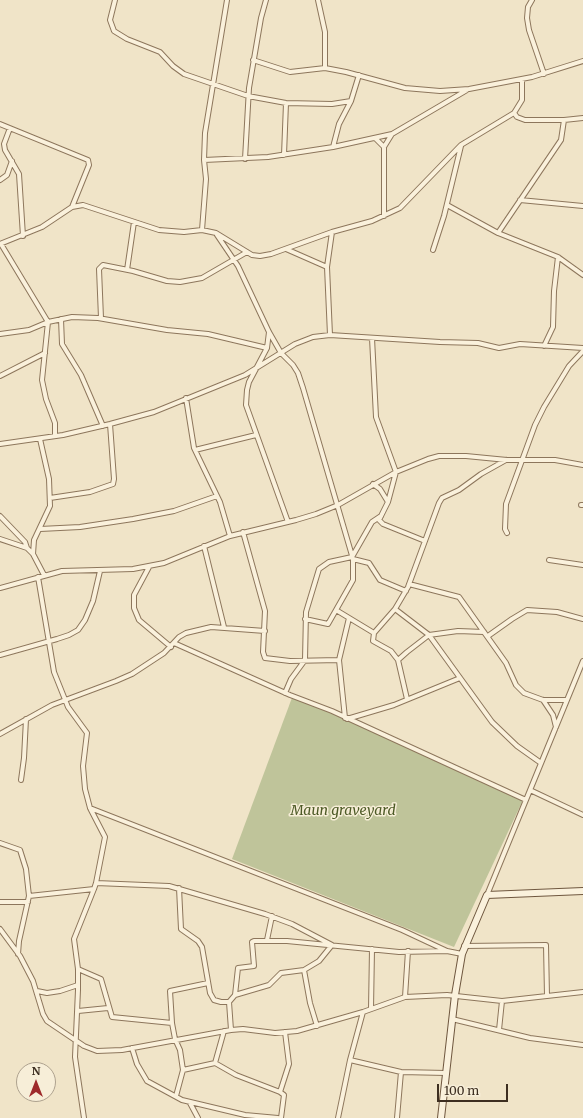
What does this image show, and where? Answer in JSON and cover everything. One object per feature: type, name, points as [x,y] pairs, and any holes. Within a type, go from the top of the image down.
[{"type":"street","points":[[115,0],[110,20],[114,31],[126,39],[160,52],[173,66],[184,74],[212,85],[248,96],[286,103],[332,104],[351,101]]},
{"type":"street","points":[[202,230],[206,179],[204,160],[205,133],[227,0]]},
{"type":"street","points":[[245,159],[248,96],[253,60],[266,0]]},
{"type":"street","points":[[318,0],[325,32],[325,68]]},
{"type":"street","points":[[532,0],[528,7],[527,18],[529,30],[544,74]]},
{"type":"street","points":[[253,60],[290,72],[325,68],[422,91],[469,89],[522,79],[544,74],[583,60]]},
{"type":"street","points":[[333,147],[339,124],[351,101],[359,75]]},
{"type":"street","points":[[55,436],[55,423],[46,399],[42,380],[48,322],[0,244],[23,236],[49,224],[78,205],[88,206],[134,222],[171,232],[202,230],[216,233],[252,255],[260,256],[286,249],[332,232],[384,216],[400,208],[461,145],[514,112],[522,100],[522,79]]},
{"type":"street","points":[[204,160],[245,159],[284,155],[333,147],[392,134],[469,89]]},
{"type":"street","points":[[284,155],[286,103]]},
{"type":"street","points":[[514,112],[517,117],[525,120],[564,120],[583,118]]},
{"type":"street","points":[[498,234],[562,137],[564,120]]},
{"type":"street","points":[[0,124],[88,160],[89,165],[72,208]]},
{"type":"street","points":[[10,128],[4,144],[5,150],[19,174],[23,236]]},
{"type":"street","points":[[384,216],[384,147],[392,134]]},
{"type":"street","points":[[375,138],[384,147]]},
{"type":"street","points":[[432,250],[447,205],[461,145]]},
{"type":"street","points":[[0,180],[7,175],[12,161]]},
{"type":"street","points":[[520,200],[583,206]]},
{"type":"street","points":[[447,205],[498,234],[558,257],[583,275]]},
{"type":"street","points":[[127,270],[134,222]]},
{"type":"street","points":[[330,335],[327,267],[332,232]]},
{"type":"street","points":[[216,233],[235,261],[269,332],[281,353],[293,365],[303,388],[353,558],[353,580],[328,624],[306,618]]},
{"type":"street","points":[[286,249],[327,267]]},
{"type":"street","points":[[101,318],[100,266],[103,265],[167,281],[180,282],[202,278],[235,261],[247,252]]},
{"type":"street","points":[[544,346],[553,327],[554,290],[558,257]]},
{"type":"street","points":[[0,334],[28,330],[60,319],[101,318],[167,330],[208,334],[267,348]]},
{"type":"street","points":[[60,319],[62,344],[81,375],[103,426]]},
{"type":"street","points":[[269,332],[267,348],[255,370],[247,390],[246,399],[248,413],[288,522]]},
{"type":"street","points":[[0,444],[55,436],[103,426],[154,412],[186,398],[235,380],[255,370],[304,340],[330,335],[478,343],[499,348],[520,344],[583,349]]},
{"type":"street","points":[[372,338],[376,418],[396,472],[388,502],[379,520],[387,528],[425,541]]},
{"type":"street","points":[[507,533],[505,523],[506,504],[544,407],[570,366],[583,349]]},
{"type":"street","points":[[0,376],[45,353]]},
{"type":"street","points":[[186,398],[195,450],[217,496],[230,536]]},
{"type":"street","points":[[50,498],[90,492],[113,484],[114,479],[110,424]]},
{"type":"street","points":[[195,450],[256,435]]},
{"type":"street","points":[[33,554],[34,540],[49,511],[50,498],[49,479],[40,439]]},
{"type":"street","points":[[0,588],[44,575],[72,570],[100,571],[149,567],[176,559],[230,536],[288,522],[338,504],[396,472],[428,459],[448,455],[507,460],[554,460],[583,465]]},
{"type":"street","points":[[407,699],[398,660],[391,651],[373,641],[374,633],[394,609],[406,591],[438,502],[442,498],[459,490],[481,474],[507,460]]},
{"type":"street","points":[[373,484],[380,489],[388,502]]},
{"type":"street","points":[[40,529],[80,527],[133,519],[174,511],[217,496]]},
{"type":"street","points":[[0,516],[25,542],[27,548],[33,554],[44,575]]},
{"type":"street","points":[[353,558],[372,522],[381,516]]},
{"type":"street","points":[[243,532],[264,603],[266,631],[263,652],[265,658],[339,660]]},
{"type":"street","points":[[0,539],[27,548]]},
{"type":"street","points":[[204,546],[224,627]]},
{"type":"street","points":[[285,693],[291,679],[305,660],[306,618],[311,591],[319,569],[329,562],[353,558],[369,563],[380,580],[406,591]]},
{"type":"street","points":[[549,560],[583,565]]},
{"type":"street","points":[[149,567],[134,595],[134,608],[139,620],[173,645],[346,718],[526,800]]},
{"type":"street","points":[[0,654],[48,642],[69,635],[78,630],[85,620],[93,601],[100,571]]},
{"type":"street","points":[[38,577],[54,672],[73,716],[87,733],[83,773],[90,808],[105,837],[96,883],[74,939],[78,969],[78,1011],[75,1057],[84,1118]]},
{"type":"street","points":[[409,584],[459,597],[510,668],[520,689],[528,695],[543,700],[567,700]]},
{"type":"street","points":[[394,609],[429,635],[492,722],[517,746],[541,763]]},
{"type":"street","points":[[336,610],[374,633]]},
{"type":"street","points":[[488,636],[527,610],[557,612],[583,619]]},
{"type":"street","points":[[346,718],[339,660],[349,618]]},
{"type":"street","points":[[0,734],[65,699],[116,682],[141,668],[173,645],[179,637],[192,631],[211,627],[224,627],[266,631]]},
{"type":"street","points":[[398,660],[429,635],[458,631],[485,632]]},
{"type":"street","points":[[441,1118],[455,995],[464,946],[487,895],[582,664]]},
{"type":"street","points":[[346,718],[394,705],[460,678]]},
{"type":"street","points":[[543,700],[553,715],[556,728]]},
{"type":"street","points":[[21,780],[26,719]]},
{"type":"street","points":[[530,790],[583,815]]},
{"type":"street","points":[[90,808],[402,930],[447,951]]},
{"type":"street","points":[[0,843],[20,850],[27,873],[28,902],[19,941],[18,954]]},
{"type":"street","points":[[96,883],[157,884],[179,888],[272,916],[292,924],[332,945]]},
{"type":"street","points":[[179,888],[182,931],[198,941],[202,947],[210,993],[214,1000],[229,1002]]},
{"type":"street","points":[[28,896],[94,889]]},
{"type":"street","points":[[487,895],[583,891]]},
{"type":"street","points":[[0,902],[28,902]]},
{"type":"street","points":[[267,940],[272,916]]},
{"type":"street","points":[[0,929],[18,954],[37,991],[43,1014],[47,1021],[84,1046],[97,1051],[114,1051],[231,1030],[243,1029],[275,1033],[285,1032],[317,1026],[363,1012],[405,996],[455,995],[502,1001],[583,992]]},
{"type":"street","points":[[235,995],[238,968],[252,967],[255,964],[252,942],[267,940],[372,949],[447,951],[462,954]]},
{"type":"street","points":[[231,1030],[229,1002],[235,995],[269,985],[281,974],[304,970],[319,961],[332,945]]},
{"type":"street","points":[[464,946],[546,945],[548,996]]},
{"type":"street","points":[[371,1009],[372,949]]},
{"type":"street","points":[[405,996],[408,951]]},
{"type":"street","points":[[78,969],[101,979],[108,1008],[112,1017],[172,1023]]},
{"type":"street","points":[[304,970],[310,1003],[317,1026]]},
{"type":"street","points":[[176,1096],[183,1070],[179,1047],[175,1039],[172,1023],[170,991],[208,983]]},
{"type":"street","points":[[37,991],[60,991],[78,985]]},
{"type":"street","points":[[499,1030],[502,1001]]},
{"type":"street","points":[[78,1011],[108,1008]]},
{"type":"street","points":[[338,1118],[350,1060],[363,1012]]},
{"type":"street","points":[[452,1019],[530,1038],[583,1045]]},
{"type":"street","points":[[215,1064],[224,1031]]},
{"type":"street","points":[[280,1092],[289,1064],[285,1032]]},
{"type":"street","points":[[132,1048],[140,1069],[147,1081],[190,1103],[245,1116],[280,1118],[284,1095],[280,1092],[236,1075],[215,1064],[183,1070]]},
{"type":"street","points":[[350,1060],[401,1072],[446,1073]]},
{"type":"street","points":[[397,1118],[401,1072]]},
{"type":"street","points":[[190,1103],[198,1118]]},
{"type":"green space","name":"Maun graveyard","points":[[293,695],[523,800],[454,947],[232,859]]}]
